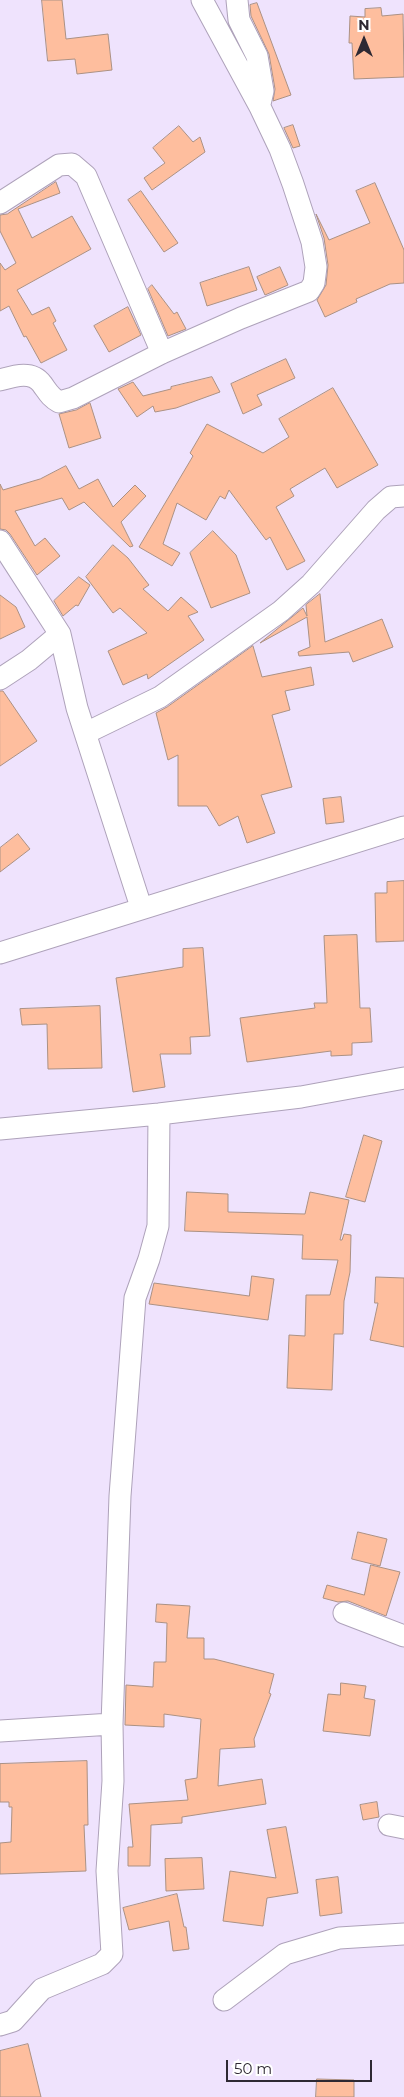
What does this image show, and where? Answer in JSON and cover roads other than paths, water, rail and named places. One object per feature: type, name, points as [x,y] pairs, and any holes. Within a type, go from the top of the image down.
[{"type":"street","points":[[0,380],[11,376],[30,375],[40,382],[50,397],[59,402],[73,398],[162,353],[241,318],[309,291],[314,283],[316,267],[312,242],[280,149],[260,107],[202,0]]},
{"type":"street","points":[[237,0],[239,20],[257,56],[263,91],[260,107]]},
{"type":"street","points":[[0,203],[59,165],[72,164],[86,176],[162,353]]},
{"type":"street","points":[[86,733],[160,697],[281,611],[310,584],[376,510],[391,497],[404,496]]},
{"type":"street","points":[[0,541],[60,634],[77,708],[141,907]]},
{"type":"street","points":[[0,679],[28,660],[60,634]]},
{"type":"street","points":[[0,953],[141,907],[404,827]]},
{"type":"street","points":[[0,1129],[159,1114],[301,1097],[404,1078]]},
{"type":"street","points":[[0,2025],[14,2020],[42,1989],[102,1964],[112,1954],[107,1871],[113,1781],[112,1724],[120,1496],[135,1298],[158,1226],[159,1114]]},
{"type":"street","points":[[344,1613],[404,1636]]},
{"type":"street","points":[[0,1731],[112,1724]]},
{"type":"street","points":[[224,2000],[285,1954],[339,1938],[404,1934]]}]
